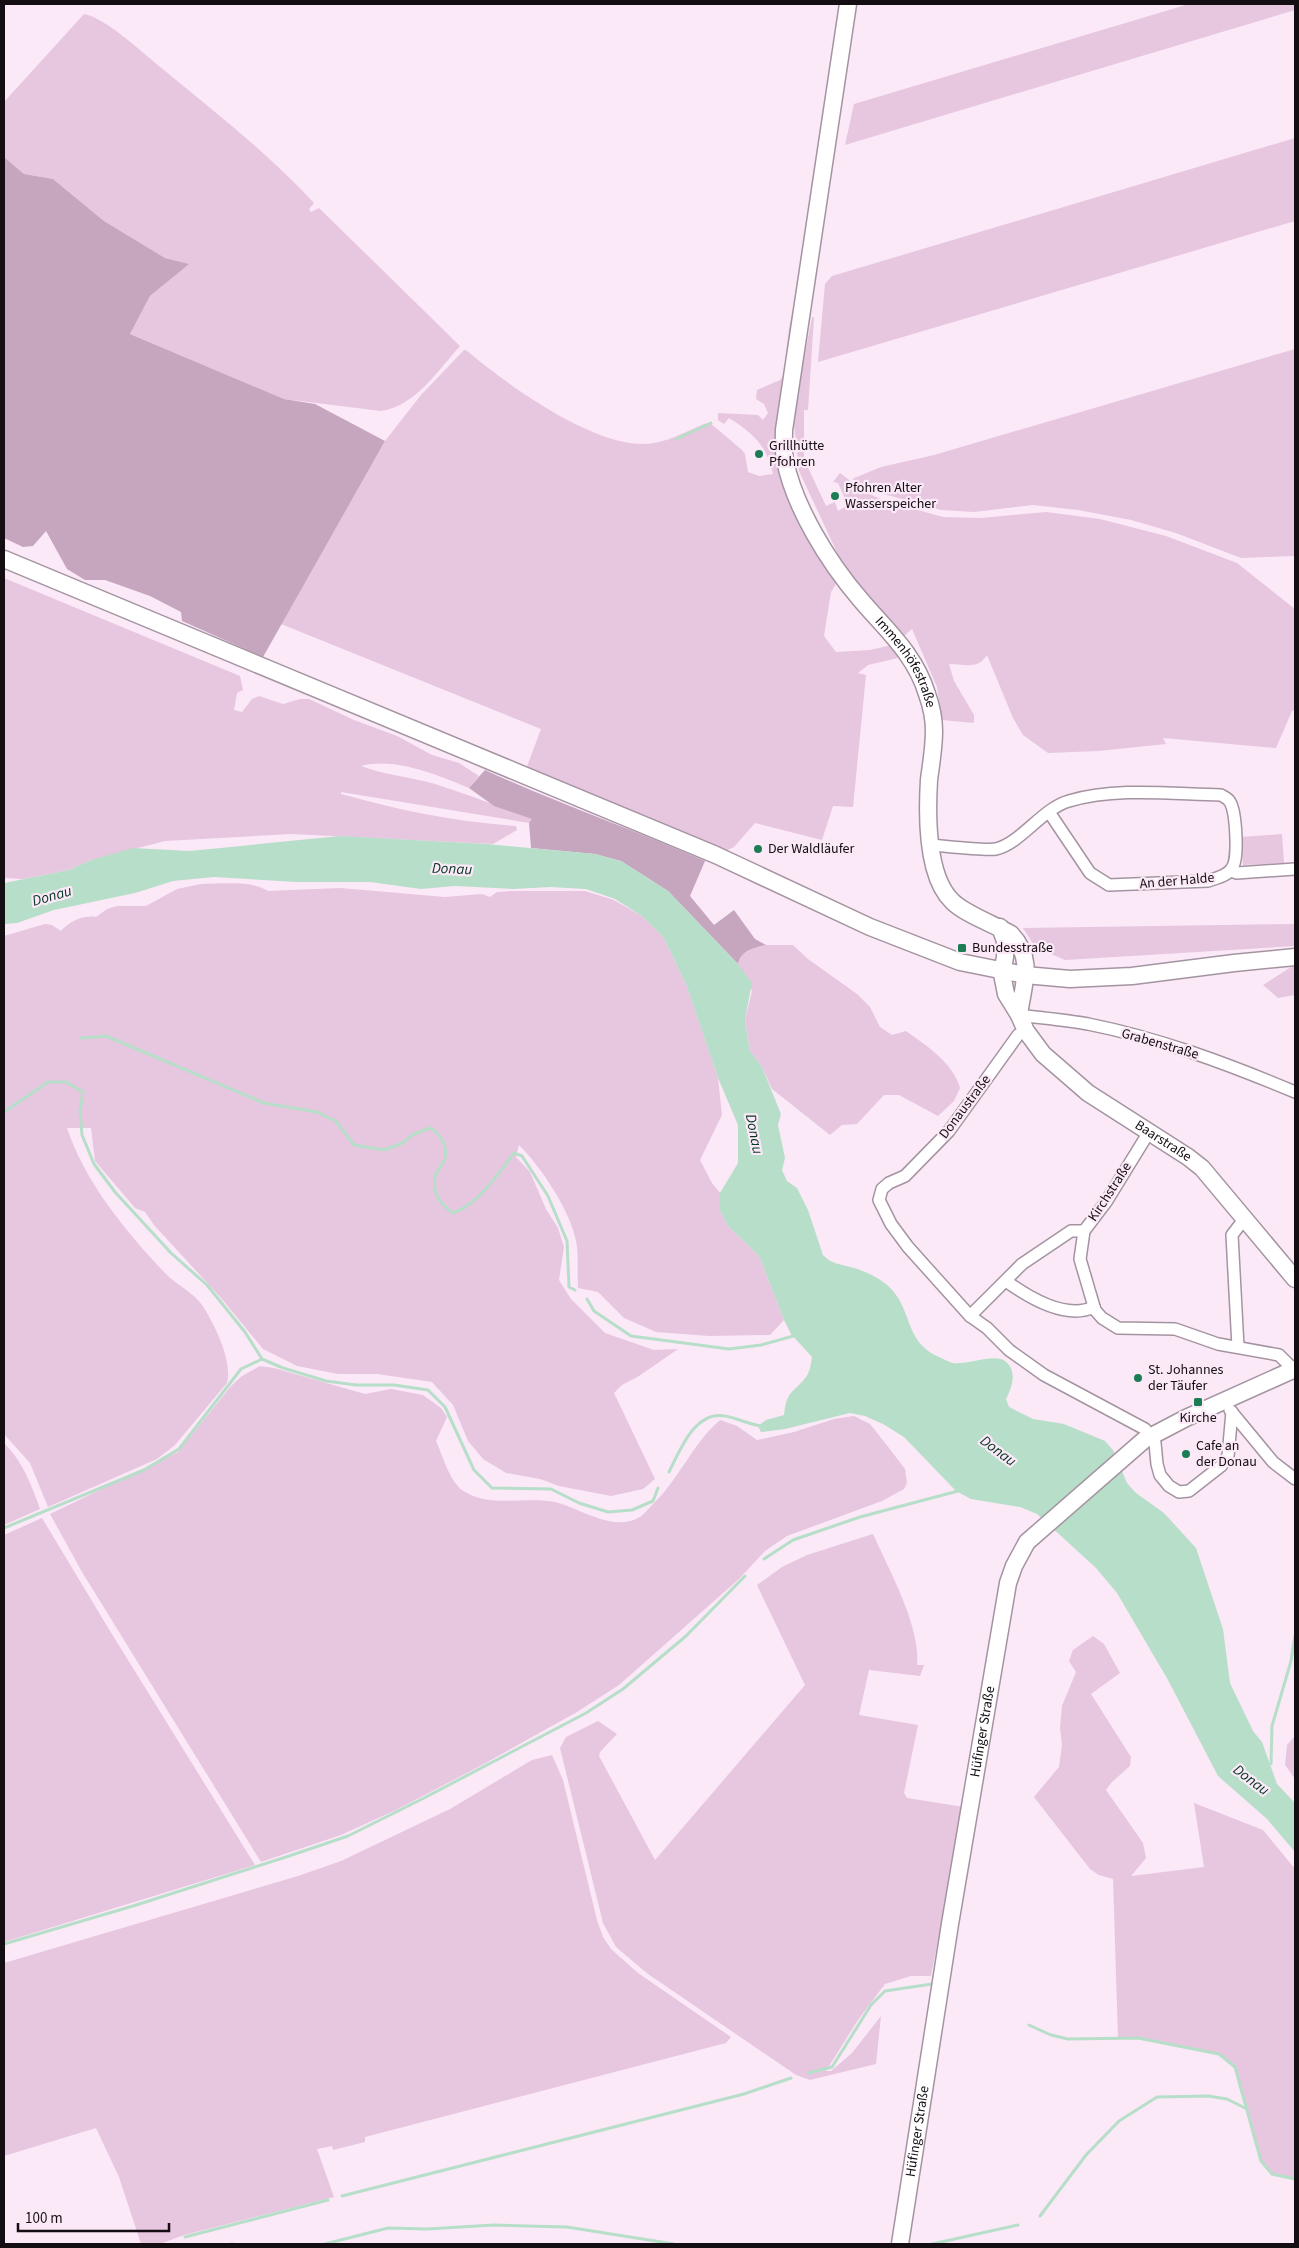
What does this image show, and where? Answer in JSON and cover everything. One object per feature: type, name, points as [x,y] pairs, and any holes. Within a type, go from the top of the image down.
[{"type":"street","name":"Immenhöfestraße","points":[[848,4],[784,430],[784,459],[804,512],[837,570],[916,664],[928,694],[934,729],[929,797],[931,845],[935,867],[943,889],[952,901],[1011,934],[1019,942],[1024,952],[1025,969]]},
{"type":"street","points":[[4,558],[716,855],[870,927],[960,962],[1025,969],[1131,968],[1295,958]]},
{"type":"street","name":"An der Halde","points":[[931,845],[996,849],[1013,839],[1049,812],[1066,801],[1101,794],[1221,794],[1229,800],[1233,809],[1237,857],[1231,871],[1208,881],[1109,886],[1090,873],[1049,812]]},
{"type":"street","points":[[1231,871],[1237,873],[1295,869]]},
{"type":"street","points":[[1000,927],[1004,941],[1004,966]]},
{"type":"street","name":"Baarstraße","points":[[1004,966],[1003,984],[1006,994],[1020,1015],[1026,1031],[1043,1054],[1088,1093],[1202,1168],[1295,1279]]},
{"type":"street","name":"Baarstraße","points":[[1020,1015],[1025,969]]},
{"type":"street","name":"Grabenstraße","points":[[1020,1015],[1088,1024],[1143,1038],[1227,1064],[1295,1092]]},
{"type":"street","name":"Donaustraße","points":[[1026,1031],[1018,1036],[949,1132],[906,1176],[889,1183],[882,1189],[879,1200],[891,1224],[908,1247],[970,1316],[1009,1350],[1044,1375],[1145,1429],[1147,1438]]},
{"type":"street","name":"Kirchstraße","points":[[1149,1132],[1106,1202],[1084,1231],[1080,1259],[1094,1307],[1102,1318],[1118,1328],[1176,1330],[1218,1344],[1279,1354],[1293,1370]]},
{"type":"street","points":[[1238,1348],[1232,1235],[1245,1218]]},
{"type":"street","points":[[970,1316],[1022,1264],[1071,1231],[1084,1231]]},
{"type":"street","points":[[1006,1281],[1022,1293],[1048,1305],[1076,1310],[1094,1307]]},
{"type":"street","name":"Hüfinger Straße","points":[[900,2244],[950,1924],[1008,1583],[1014,1566],[1027,1542],[1147,1438],[1227,1407],[1293,1370]]},
{"type":"street","points":[[1147,1438],[1156,1447],[1156,1464],[1160,1475],[1169,1486],[1179,1492],[1189,1491],[1221,1466],[1228,1456],[1227,1407]]},
{"type":"street","points":[[1227,1407],[1273,1462],[1295,1479]]},
{"type":"shaded area","points":[[1189,4],[1295,4],[1295,10],[845,145],[854,104]]},
{"type":"shaded area","points":[[84,14],[102,21],[123,36],[258,149],[314,203],[309,209],[311,212],[319,208],[460,346],[416,395],[394,408],[381,411],[284,399],[130,334],[150,296],[188,264],[165,258],[104,221],[53,179],[24,174],[4,157],[4,102]]},
{"type":"shaded area","points":[[1295,138],[1295,221],[818,362],[825,284],[832,276]]},
{"type":"shaded area","points":[[4,157],[24,174],[53,179],[104,221],[165,258],[189,264],[150,296],[130,334],[284,399],[315,404],[385,441],[263,657],[182,621],[181,612],[150,596],[105,580],[85,580],[67,569],[46,531],[33,546],[23,547],[4,538]]},
{"type":"shaded area","points":[[799,281],[781,458],[839,579],[831,592],[824,636],[836,652],[870,650],[892,645],[902,657],[868,665],[858,673],[866,675],[853,807],[833,806],[822,840],[755,823],[734,847],[723,852],[526,769],[541,729],[281,624],[385,441],[421,395],[464,350],[525,395],[549,410],[598,434],[622,441],[643,444],[667,440],[710,423],[742,450],[745,454],[748,472],[759,476],[773,474],[767,456],[758,441],[729,418],[724,424],[718,420],[718,413],[758,415],[763,420],[768,413],[764,404],[756,399],[757,390],[780,380],[784,375],[789,328]]},
{"type":"shaded area","points":[[812,317],[814,317],[808,410],[804,410],[804,459],[826,506],[835,502],[838,511],[848,505],[838,483],[833,482],[840,473],[865,492],[885,501],[943,517],[981,518],[1046,512],[1100,519],[1166,536],[1237,563],[1295,609],[1295,710],[1292,711],[1276,748],[1163,738],[1166,744],[1098,751],[1048,753],[1023,735],[1013,718],[987,655],[979,663],[975,664],[949,664],[954,681],[974,715],[974,723],[942,720],[937,687],[912,629],[904,636],[857,583],[841,561],[799,471],[793,415]]},
{"type":"shaded area","points":[[1295,349],[1295,556],[1241,558],[1176,533],[1131,520],[1078,510],[1033,505],[974,512],[941,510],[884,494],[852,479],[881,467],[934,455]]},
{"type":"shaded area","points":[[4,578],[240,676],[243,690],[237,693],[234,710],[242,712],[252,699],[259,696],[283,704],[300,699],[309,699],[354,720],[397,736],[432,755],[459,763],[479,776],[469,788],[430,773],[402,766],[374,764],[361,766],[379,772],[435,784],[533,819],[529,823],[341,792],[341,794],[406,810],[471,822],[516,826],[517,830],[493,844],[291,834],[165,841],[91,860],[69,870],[23,879],[4,878]]},
{"type":"shaded area","points":[[485,770],[539,794],[705,861],[690,896],[714,925],[734,910],[755,939],[766,945],[745,953],[738,964],[668,891],[621,861],[595,854],[531,848],[529,823],[532,819],[494,806],[469,788]]},
{"type":"shaded area","points":[[1282,834],[1284,863],[1243,865],[1241,837]]},
{"type":"shaded area","points":[[201,884],[245,884],[268,891],[340,888],[445,897],[482,894],[490,897],[497,892],[512,891],[585,891],[614,900],[642,916],[664,938],[687,987],[718,1078],[722,1115],[700,1160],[712,1183],[720,1193],[720,1210],[727,1225],[759,1256],[784,1320],[770,1335],[709,1336],[656,1332],[624,1318],[598,1292],[578,1288],[577,1247],[568,1216],[554,1190],[528,1154],[519,1145],[516,1157],[530,1172],[546,1209],[558,1228],[564,1247],[559,1280],[571,1299],[605,1333],[654,1350],[678,1349],[639,1376],[622,1385],[614,1393],[655,1479],[643,1489],[611,1496],[506,1473],[483,1459],[468,1441],[453,1405],[432,1382],[377,1374],[338,1374],[297,1366],[263,1349],[221,1298],[154,1225],[145,1212],[135,1208],[95,1161],[91,1128],[67,1128],[84,1168],[108,1205],[136,1241],[165,1273],[194,1296],[202,1305],[221,1342],[225,1353],[228,1374],[227,1383],[175,1445],[157,1459],[48,1507],[30,1463],[4,1434],[4,936],[45,924],[52,925],[61,931],[68,924],[86,917],[96,917],[107,909],[117,906],[146,906],[177,889]]},
{"type":"shaded area","points":[[1295,924],[1295,946],[1065,960],[1035,947],[1023,928]]},
{"type":"shaded area","points":[[766,945],[793,945],[808,959],[857,994],[870,1007],[880,1027],[892,1035],[906,1031],[930,1049],[946,1063],[957,1079],[960,1088],[954,1101],[938,1116],[899,1095],[884,1095],[857,1124],[842,1125],[830,1135],[772,1089],[762,1067],[750,1051],[745,1019],[752,991],[738,964],[745,953]]},
{"type":"shaded area","points":[[1295,966],[1295,995],[1278,998],[1263,985],[1291,967]]},
{"type":"shaded area","points":[[260,1366],[274,1368],[365,1394],[391,1389],[423,1395],[441,1408],[447,1417],[436,1441],[451,1476],[455,1483],[465,1492],[475,1497],[498,1501],[555,1502],[607,1521],[628,1522],[642,1516],[662,1495],[701,1440],[720,1420],[737,1426],[757,1440],[794,1432],[834,1419],[854,1416],[870,1424],[889,1448],[905,1469],[907,1483],[904,1489],[882,1501],[787,1536],[765,1551],[739,1579],[619,1685],[577,1712],[396,1810],[341,1835],[261,1862],[82,1572],[50,1514],[178,1452],[231,1386],[242,1376]]},
{"type":"shaded area","points":[[4,1443],[11,1450],[30,1482],[40,1509],[4,1525]]},
{"type":"shaded area","points":[[42,1518],[255,1865],[4,1942],[4,1535]]},
{"type":"shaded area","points":[[873,1534],[909,1616],[917,1650],[917,1665],[924,1665],[920,1676],[869,1670],[859,1715],[918,1725],[904,1793],[907,1798],[964,1807],[931,1976],[911,1976],[885,1984],[858,2020],[826,2071],[831,2071],[852,2053],[881,2016],[876,2064],[810,2080],[796,2075],[648,1974],[616,1947],[603,1923],[560,1748],[566,1737],[598,1721],[617,1734],[600,1752],[599,1756],[655,1860],[805,1685],[757,1585],[782,1567],[807,1555]]},
{"type":"shaded area","points":[[1093,1636],[1104,1644],[1120,1673],[1091,1694],[1131,1757],[1130,1766],[1106,1790],[1143,1843],[1146,1858],[1131,1876],[1204,1867],[1194,1803],[1263,1830],[1295,1869],[1295,2179],[1272,2174],[1261,2161],[1235,2067],[1219,2054],[1138,2038],[1118,2037],[1113,1879],[1099,1875],[1090,1869],[1034,1797],[1059,1767],[1062,1745],[1060,1728],[1062,1706],[1076,1672],[1069,1661],[1073,1650]]},
{"type":"shaded area","points":[[1295,1736],[1295,1779],[1285,1765],[1287,1745]]},
{"type":"shaded area","points":[[552,1755],[563,1780],[597,1920],[603,1937],[611,1949],[638,1973],[731,2037],[726,2043],[365,2137],[365,2142],[333,2150],[332,2146],[317,2149],[334,2197],[184,2235],[160,2244],[141,2244],[119,2177],[96,2128],[4,2156],[4,1963],[298,1876],[341,1861],[450,1809],[532,1760]]},
{"type":"water","name":"Donau","points":[[340,836],[487,844],[595,854],[621,861],[668,891],[738,964],[752,983],[745,1019],[750,1051],[762,1067],[781,1114],[778,1125],[785,1158],[782,1170],[787,1181],[797,1188],[808,1210],[823,1255],[834,1262],[870,1274],[889,1287],[904,1309],[915,1336],[928,1351],[953,1363],[995,1358],[1005,1361],[1013,1374],[1012,1384],[1006,1399],[1009,1407],[1033,1419],[1064,1424],[1105,1441],[1113,1450],[1127,1483],[1136,1493],[1164,1513],[1196,1548],[1223,1629],[1230,1683],[1253,1731],[1262,1742],[1277,1784],[1295,1803],[1295,1852],[1267,1819],[1218,1776],[1168,1680],[1117,1593],[1096,1568],[1037,1514],[1020,1507],[971,1499],[956,1491],[904,1437],[865,1416],[850,1413],[785,1429],[761,1432],[758,1426],[766,1420],[784,1415],[787,1400],[807,1375],[812,1357],[791,1334],[759,1256],[727,1225],[720,1210],[720,1193],[738,1163],[738,1125],[718,1078],[687,987],[664,938],[642,916],[615,899],[586,889],[550,887],[513,889],[455,886],[421,889],[370,882],[297,882],[214,877],[173,881],[135,893],[54,910],[17,923],[4,924],[4,883],[69,870],[91,860],[133,848],[190,851]]},
{"type":"waterway","points":[[676,439],[711,423]]},
{"type":"waterway","points":[[81,1038],[106,1036],[264,1103],[317,1112],[336,1121],[354,1145],[384,1150],[403,1143],[412,1135],[430,1128],[438,1134],[445,1146],[444,1161],[435,1177],[436,1193],[441,1202],[453,1213],[480,1195],[514,1153],[522,1156],[548,1196],[567,1241],[569,1287],[575,1290]]},
{"type":"waterway","points":[[4,1112],[48,1082],[66,1082],[83,1092],[80,1111],[82,1135],[94,1164],[115,1192],[171,1253],[207,1285],[245,1332],[262,1359],[283,1368],[326,1381],[356,1385],[394,1385],[428,1390],[445,1407],[474,1470],[492,1488],[551,1489],[579,1503],[608,1512],[632,1510],[653,1501],[658,1488]]},
{"type":"waterway","points":[[587,1299],[594,1311],[631,1336],[729,1349],[761,1345],[797,1335]]},
{"type":"waterway","points":[[4,1528],[144,1470],[179,1449],[241,1369],[262,1359]]},
{"type":"waterway","points":[[669,1472],[690,1434],[705,1419],[714,1416],[725,1416],[762,1426]]},
{"type":"waterway","points":[[764,1559],[793,1540],[860,1517],[958,1491]]},
{"type":"waterway","points":[[4,1944],[133,1906],[348,1836],[586,1713],[623,1689],[686,1636],[745,1576]]},
{"type":"waterway","points":[[1271,1764],[1272,1726],[1291,1661],[1295,1635]]},
{"type":"waterway","points":[[808,2073],[832,2067],[871,2005],[885,1991],[932,1984]]},
{"type":"waterway","points":[[1029,2025],[1051,2035],[1068,2039],[1138,2038],[1219,2054],[1235,2067],[1261,2161],[1272,2174],[1295,2179]]},
{"type":"waterway","points":[[342,2196],[744,2094],[791,2078]]},
{"type":"waterway","points":[[1040,2216],[1086,2155],[1119,2121],[1157,2097],[1208,2096],[1227,2099],[1247,2109]]},
{"type":"waterway","points":[[185,2237],[328,2200]]},
{"type":"waterway","points":[[325,2244],[388,2228],[427,2229],[494,2225],[567,2227],[674,2244]]},
{"type":"waterway","points":[[932,2244],[1018,2225]]},
{"type":"place","name":"Grillhütte Pfohren","points":[[759,454]]},
{"type":"place","name":"Pfohren Alter Wasserspeicher","points":[[835,496]]},
{"type":"place","name":"Der Waldläufer","points":[[758,849]]},
{"type":"place","name":"Bundesstraße","points":[[962,948]]},
{"type":"place","name":"St. Johannes der Täufer","points":[[1138,1378]]},
{"type":"place","name":"Kirche","points":[[1198,1402]]},
{"type":"place","name":"Cafe an der Donau","points":[[1186,1454]]}]
